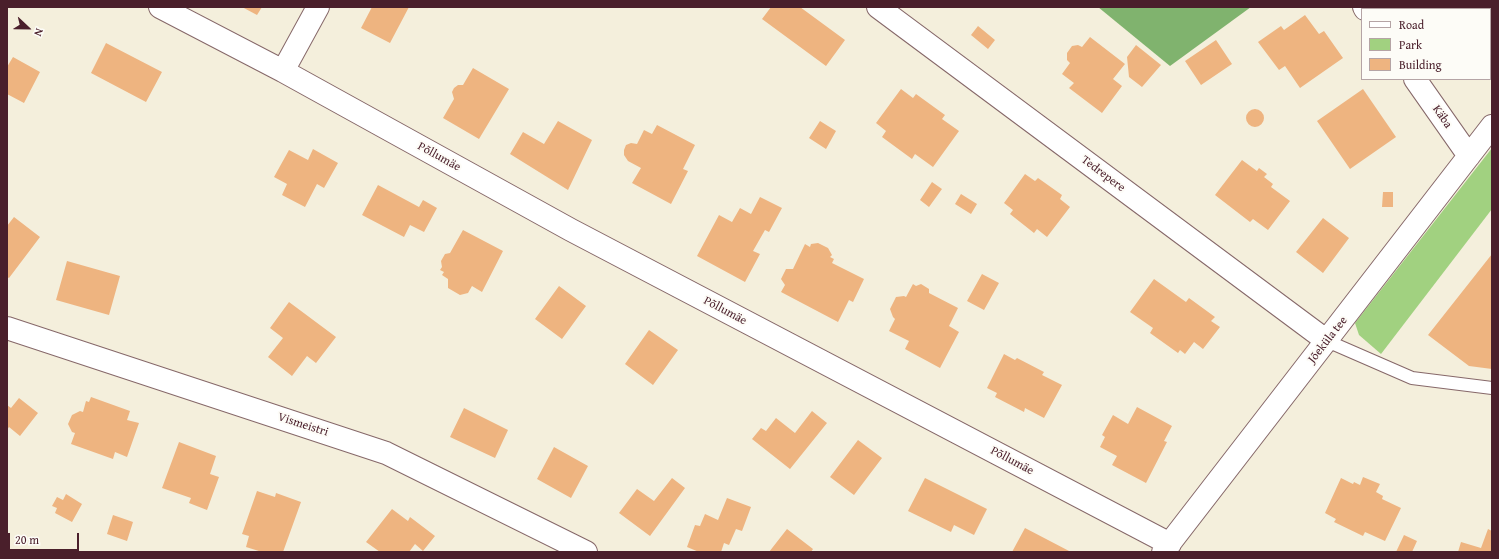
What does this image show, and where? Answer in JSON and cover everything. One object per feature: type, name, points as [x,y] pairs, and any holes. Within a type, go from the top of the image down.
[{"type":"street","name":"Põllumäe","points":[[160,7],[284,70],[571,230],[1167,548]]},
{"type":"street","points":[[284,70],[318,7]]},
{"type":"street","name":"Tedrepere","points":[[878,7],[1327,341]]},
{"type":"street","name":"Käba","points":[[1416,80],[1469,156]]},
{"type":"street","name":"Jõeküla tee","points":[[1167,548],[1492,126]]},
{"type":"street","name":"Vismeistri","points":[[7,328],[386,454],[586,552]]},
{"type":"lane","points":[[1327,341],[1412,378],[1492,388]]},
{"type":"green space","points":[[1098,7],[1251,7],[1170,66]]},
{"type":"green space","points":[[1492,148],[1492,209],[1381,354],[1359,335],[1355,323]]},
{"type":"building","points":[[242,7],[262,7],[257,15]]},
{"type":"building","points":[[372,7],[409,7],[390,43],[361,28]]},
{"type":"building","points":[[771,7],[800,7],[845,40],[826,66],[762,19]]},
{"type":"building","points":[[1492,7],[1491,40],[1491,8],[1478,8]]},
{"type":"building","points":[[1305,15],[1319,34],[1324,31],[1343,58],[1300,88],[1285,66],[1279,70],[1258,42],[1281,26],[1284,30]]},
{"type":"building","points":[[978,26],[995,40],[988,49],[971,35]]},
{"type":"building","points":[[1090,37],[1125,64],[1113,79],[1122,86],[1102,113],[1069,88],[1074,83],[1062,74],[1070,63],[1067,60],[1067,53],[1072,46],[1078,45],[1082,47]]},
{"type":"building","points":[[1216,40],[1232,64],[1201,85],[1185,61]]},
{"type":"building","points":[[106,43],[162,72],[146,102],[91,73]]},
{"type":"building","points":[[1136,45],[1161,65],[1142,87],[1129,77],[1127,57]]},
{"type":"building","points":[[13,57],[40,72],[24,103],[7,94],[7,67]]},
{"type":"building","points":[[473,68],[509,89],[479,139],[443,118],[454,99],[452,92],[454,88],[458,85],[463,85]]},
{"type":"building","points":[[901,89],[913,98],[916,94],[945,115],[942,119],[959,131],[933,167],[915,154],[912,159],[882,137],[886,131],[876,123]]},
{"type":"building","points":[[1363,89],[1396,137],[1350,169],[1317,121]]},
{"type":"building","points":[[1255,109],[1261,112],[1264,118],[1261,124],[1255,127],[1249,124],[1246,118],[1249,112]]},
{"type":"building","points":[[558,121],[592,140],[568,190],[510,154],[523,132],[544,144]]},
{"type":"building","points":[[820,121],[836,131],[826,149],[809,138]]},
{"type":"building","points":[[657,125],[695,145],[683,169],[688,171],[671,204],[632,183],[641,168],[628,161],[624,155],[626,145],[631,143],[637,144],[644,130],[652,134]]},
{"type":"building","points":[[313,149],[338,163],[324,188],[317,184],[305,207],[282,195],[287,184],[274,177],[289,150],[308,160]]},
{"type":"building","points":[[1242,160],[1257,171],[1259,168],[1267,174],[1264,177],[1273,184],[1271,187],[1290,201],[1268,230],[1253,219],[1250,222],[1215,195]]},
{"type":"building","points":[[1025,174],[1035,181],[1038,178],[1062,195],[1060,199],[1070,207],[1047,237],[1037,229],[1034,233],[1010,214],[1013,210],[1004,203]]},
{"type":"building","points":[[932,182],[942,189],[929,207],[920,200]]},
{"type":"building","points":[[378,185],[419,207],[423,200],[437,208],[424,232],[410,225],[404,237],[362,215]]},
{"type":"building","points":[[1383,192],[1393,192],[1393,207],[1382,207]]},
{"type":"building","points":[[961,194],[977,204],[971,214],[955,204]]},
{"type":"building","points":[[760,197],[782,208],[769,232],[765,230],[753,251],[760,254],[745,282],[697,256],[719,215],[732,222],[740,208],[751,214]]},
{"type":"building","points":[[14,217],[40,237],[9,278],[7,277],[7,226]]},
{"type":"building","points":[[1323,218],[1349,238],[1323,273],[1296,252]]},
{"type":"building","points":[[463,230],[503,251],[482,292],[472,286],[468,293],[460,295],[448,288],[448,279],[442,275],[444,272],[440,270],[442,267],[441,261],[445,254],[450,253]]},
{"type":"building","points":[[818,243],[828,248],[832,255],[830,257],[834,259],[832,263],[864,279],[853,302],[849,300],[838,322],[781,292],[785,285],[781,279],[786,269],[793,269],[805,244],[810,247],[811,244]]},
{"type":"building","points":[[1492,254],[1492,369],[1469,366],[1428,335]]},
{"type":"building","points":[[67,261],[120,276],[109,315],[56,300]]},
{"type":"building","points":[[982,274],[999,283],[984,310],[967,301]]},
{"type":"building","points":[[1154,279],[1186,302],[1189,298],[1215,317],[1211,321],[1220,327],[1203,349],[1194,342],[1185,354],[1180,350],[1178,353],[1150,333],[1153,328],[1130,312]]},
{"type":"building","points":[[913,284],[916,286],[921,284],[929,289],[929,293],[958,308],[949,326],[959,332],[940,368],[905,349],[909,341],[889,331],[895,319],[890,309],[896,297],[906,297]]},
{"type":"building","points":[[559,286],[586,306],[562,339],[535,319]]},
{"type":"building","points":[[289,302],[336,337],[316,363],[307,356],[292,376],[268,357],[283,338],[270,328]]},
{"type":"building","points":[[649,330],[678,350],[653,385],[625,364]]},
{"type":"building","points":[[1004,354],[1015,360],[1017,358],[1044,372],[1042,375],[1062,385],[1044,418],[1025,408],[1024,412],[995,397],[997,393],[987,388]]},
{"type":"building","points":[[91,397],[130,411],[127,420],[139,423],[127,457],[115,452],[113,459],[71,444],[75,433],[72,432],[68,424],[72,415],[80,411],[83,412],[86,401],[89,402]]},
{"type":"building","points":[[19,398],[38,413],[20,436],[9,427],[7,430],[7,405],[11,408]]},
{"type":"building","points":[[1137,407],[1172,426],[1164,441],[1167,442],[1146,483],[1112,465],[1117,456],[1100,447],[1105,437],[1102,435],[1113,415],[1128,424]]},
{"type":"building","points":[[464,408],[508,430],[495,458],[450,437]]},
{"type":"building","points":[[812,411],[827,423],[790,469],[752,439],[761,428],[766,431],[776,418],[795,433]]},
{"type":"building","points":[[858,440],[882,458],[854,495],[830,477]]},
{"type":"building","points":[[179,442],[216,456],[210,474],[219,477],[207,510],[189,503],[191,498],[162,488]]},
{"type":"building","points":[[554,447],[588,466],[571,498],[537,479]]},
{"type":"building","points":[[1363,477],[1380,484],[1376,492],[1383,496],[1382,499],[1401,508],[1385,541],[1365,532],[1363,536],[1334,522],[1336,519],[1325,513],[1341,478],[1353,484],[1354,482],[1360,485]]},
{"type":"building","points":[[672,478],[685,488],[650,536],[619,513],[637,489],[654,501]]},
{"type":"building","points":[[925,478],[987,509],[974,535],[954,525],[951,532],[908,511]]},
{"type":"building","points":[[257,491],[275,497],[276,493],[301,502],[283,552],[262,552],[246,547],[249,536],[242,534]]},
{"type":"building","points":[[66,494],[82,504],[72,522],[55,513],[57,508],[52,506],[57,497],[63,500]]},
{"type":"building","points":[[727,498],[751,507],[742,531],[736,529],[729,545],[724,543],[721,552],[699,552],[687,547],[695,525],[700,526],[705,514],[718,520]]},
{"type":"building","points":[[392,509],[408,521],[410,517],[435,536],[423,551],[415,544],[409,552],[380,552],[366,542]]},
{"type":"building","points":[[113,515],[133,522],[127,541],[107,534]]},
{"type":"building","points":[[1025,528],[1071,552],[1012,552]]},
{"type":"building","points":[[787,529],[813,549],[811,552],[769,552]]},
{"type":"building","points":[[1488,529],[1492,531],[1492,552],[1458,552],[1461,542],[1481,548]]},
{"type":"building","points":[[1404,535],[1417,541],[1412,552],[1396,552]]}]
